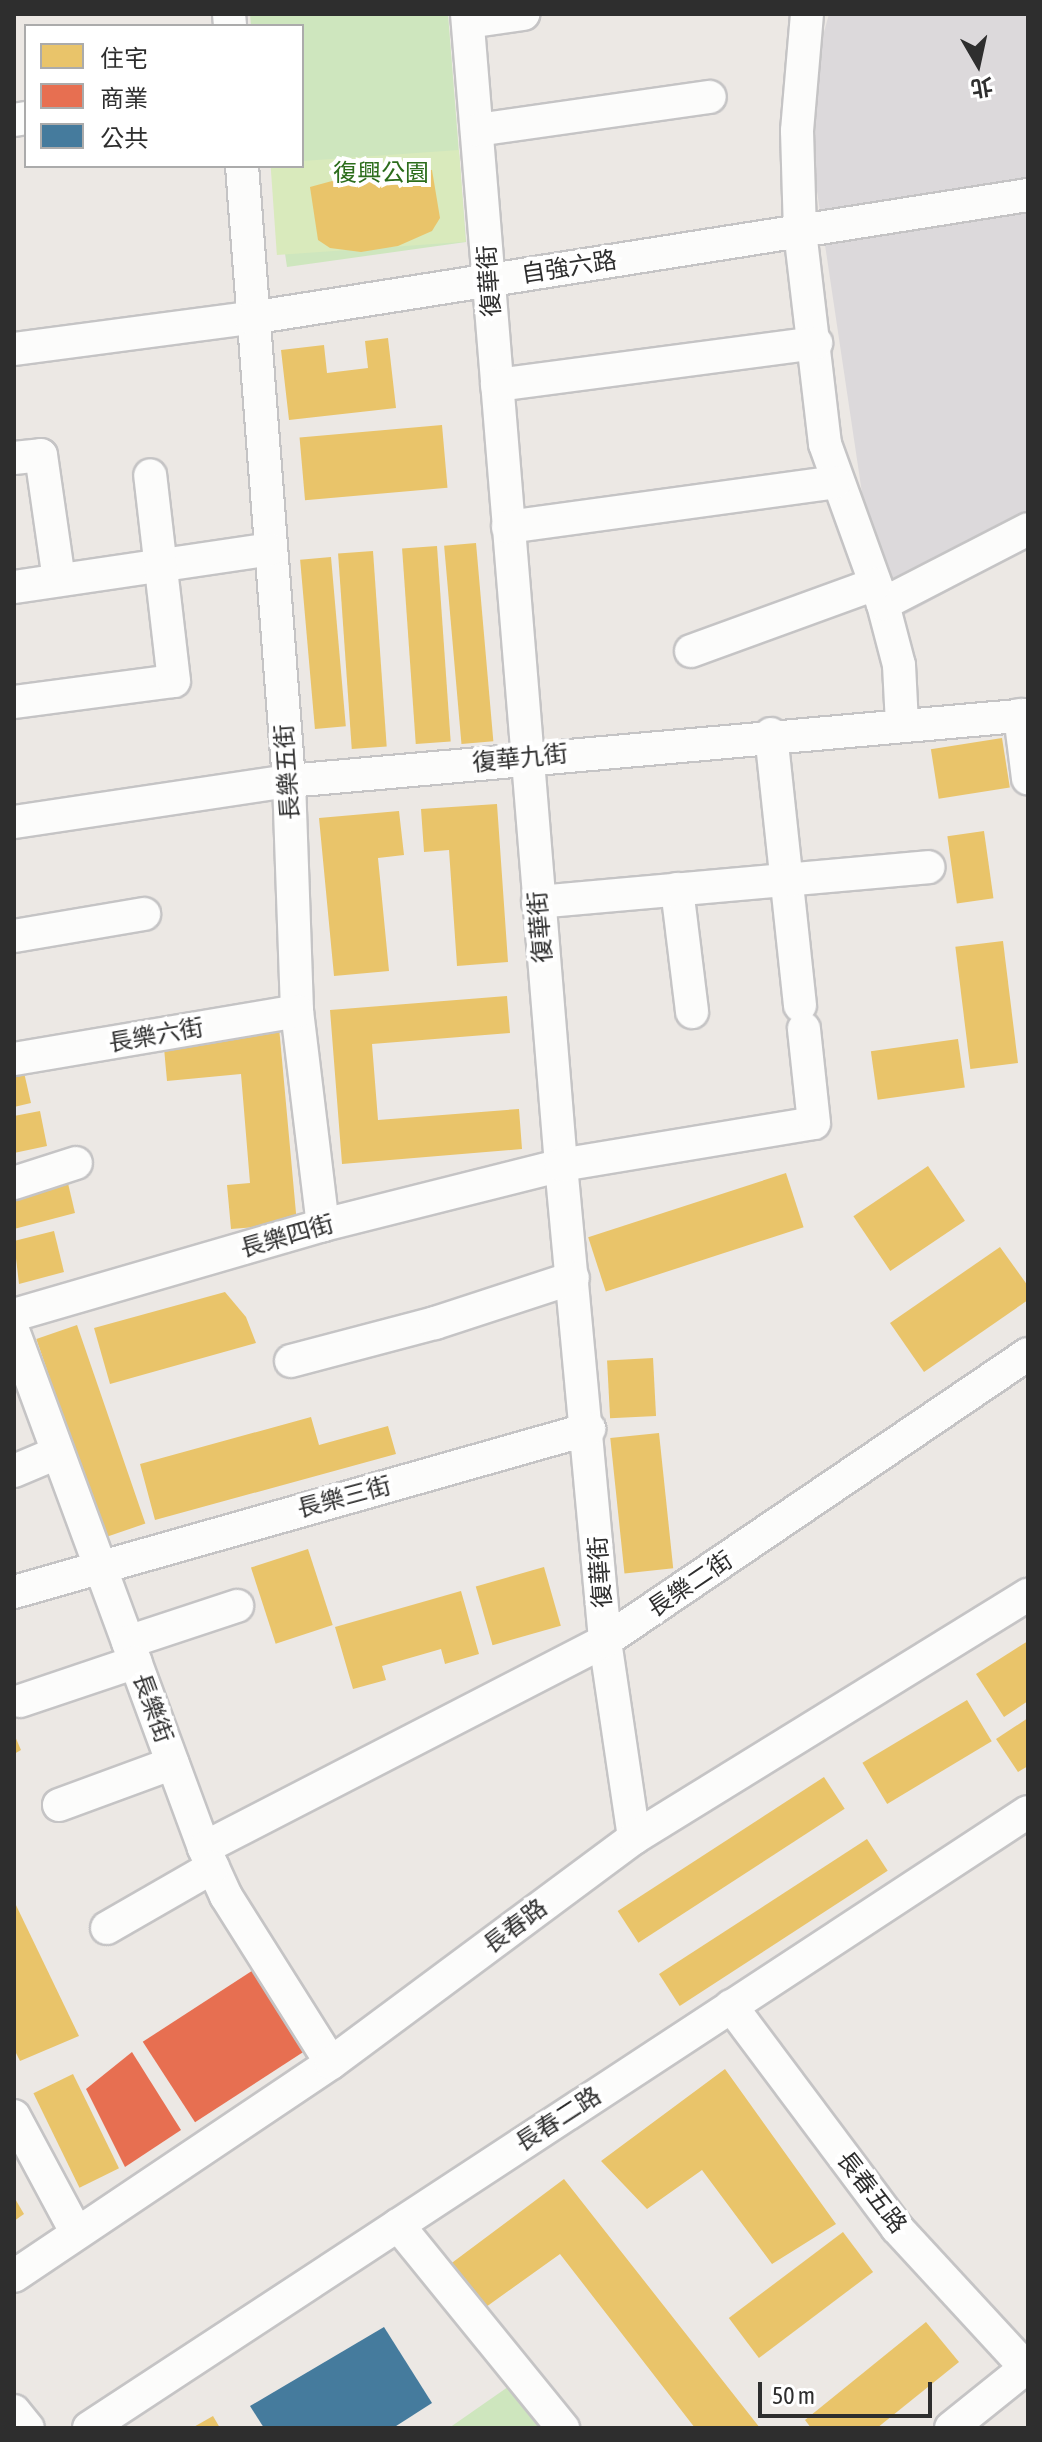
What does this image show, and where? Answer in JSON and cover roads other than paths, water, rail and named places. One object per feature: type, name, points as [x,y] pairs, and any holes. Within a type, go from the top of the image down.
[{"type":"street","points":[[467,18],[523,14]]},
{"type":"street","points":[[807,14],[797,131],[800,231],[816,343],[825,444],[835,482],[879,594],[899,665],[902,724]]},
{"type":"street","name":"復華街","points":[[467,18],[561,1165],[589,1429],[605,1641],[634,1838]]},
{"type":"street","points":[[477,130],[710,97]]},
{"type":"street","name":"長樂五街","points":[[242,168],[251,318],[289,781],[297,1011],[323,1225]]},
{"type":"street","name":"自強六路","points":[[14,349],[251,318],[1028,195]]},
{"type":"street","points":[[497,385],[816,343]]},
{"type":"street","points":[[14,458],[41,455],[59,580]]},
{"type":"street","points":[[14,702],[174,681],[150,475]]},
{"type":"street","points":[[508,527],[835,482]]},
{"type":"street","points":[[691,651],[879,594],[1028,529]]},
{"type":"street","points":[[14,587],[270,549]]},
{"type":"street","points":[[1024,715],[1028,778]]},
{"type":"street","name":"復華九街","points":[[14,822],[289,781],[771,734],[1024,715]]},
{"type":"street","points":[[771,734],[785,880]]},
{"type":"street","points":[[14,815],[14,822]]},
{"type":"street","points":[[538,902],[928,867]]},
{"type":"street","name":"長樂四街","points":[[14,1315],[323,1225],[561,1165],[814,1123],[785,880]]},
{"type":"street","points":[[677,889],[692,1012]]},
{"type":"street","points":[[14,936],[144,914]]},
{"type":"street","name":"長樂六街","points":[[14,1059],[297,1011]]},
{"type":"street","points":[[14,1183],[76,1163]]},
{"type":"street","points":[[291,1361],[573,1278]]},
{"type":"street","name":"長樂街","points":[[14,1333],[209,1857],[331,2063]]},
{"type":"street","name":"長樂二街","points":[[107,1928],[209,1857],[605,1641],[1028,1354]]},
{"type":"street","name":"長樂三街","points":[[14,1592],[100,1565],[589,1429]]},
{"type":"street","points":[[14,1471],[57,1453]]},
{"type":"street","name":"長春路","points":[[14,2276],[75,2230],[331,2063],[634,1838],[1028,1595]]},
{"type":"street","points":[[20,1701],[237,1606]]},
{"type":"street","points":[[59,1805],[173,1763]]},
{"type":"street","name":"長春二路","points":[[89,2428],[1028,1812]]},
{"type":"street","name":"長春五路","points":[[731,2006],[897,2228],[1027,2368]]},
{"type":"street","points":[[14,2116],[75,2230]]},
{"type":"street","points":[[398,2225],[563,2428]]},
{"type":"street","points":[[951,2428],[1027,2368]]},
{"type":"street","points":[[14,2411],[28,2428]]},
{"type":"park label","name":"復興公園","points":[[381,173]]}]
